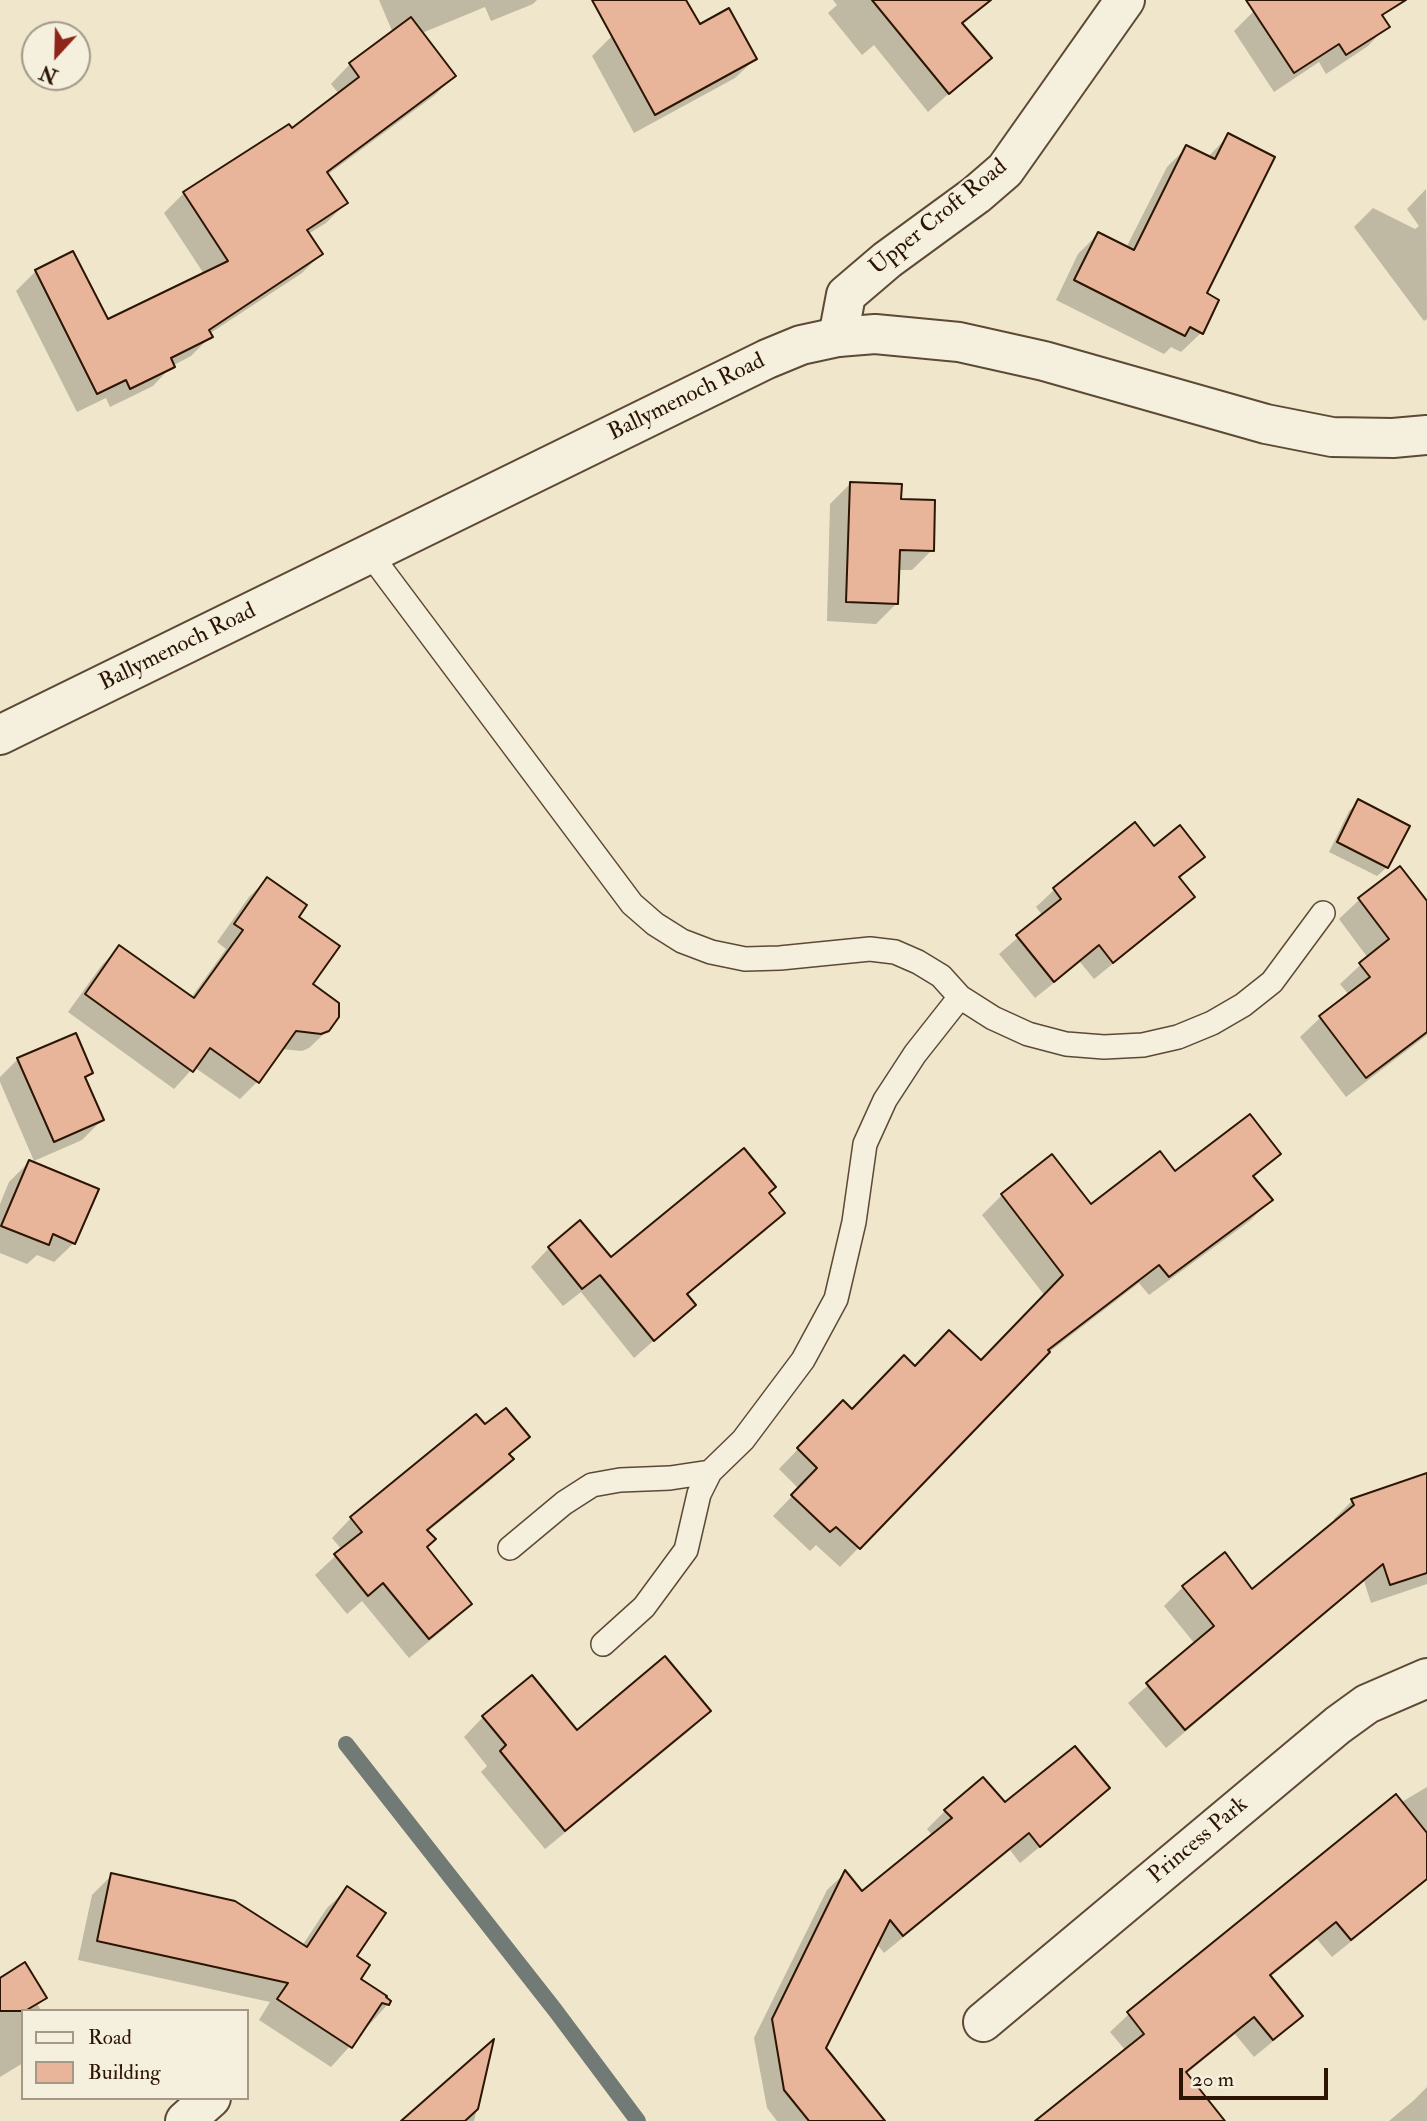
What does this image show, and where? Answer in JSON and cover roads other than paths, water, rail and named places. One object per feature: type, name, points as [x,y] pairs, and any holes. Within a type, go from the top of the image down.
[{"type":"street","name":"Upper Croft Road","points":[[838,337],[846,295],[1005,170],[1125,0]]},
{"type":"street","name":"Ballymenoch Road","points":[[0,735],[767,359],[802,345],[838,337],[875,334],[959,342],[1044,361],[1266,424],[1332,437],[1393,438],[1427,435]]},
{"type":"street","name":"Princess Park","points":[[983,2022],[1338,1725],[1367,1704],[1427,1678]]},
{"type":"street","points":[[185,2121],[209,2100]]},
{"type":"lane","points":[[370,554],[632,904],[655,924],[682,941],[710,952],[745,958],[780,958],[870,949],[895,952],[941,976],[960,997],[993,1018],[1028,1034],[1066,1044],[1104,1047],[1143,1045],[1178,1037],[1212,1023],[1243,1005],[1272,982],[1323,912]]},
{"type":"lane","points":[[603,1644],[644,1607],[686,1550],[699,1494],[710,1472],[743,1440],[803,1360],[836,1299],[854,1222],[866,1144],[885,1100],[915,1054],[960,997]]},
{"type":"lane","points":[[510,1548],[564,1503],[592,1485],[710,1472]]},
{"type":"waterway","points":[[346,1744],[555,2010],[638,2121]]}]
